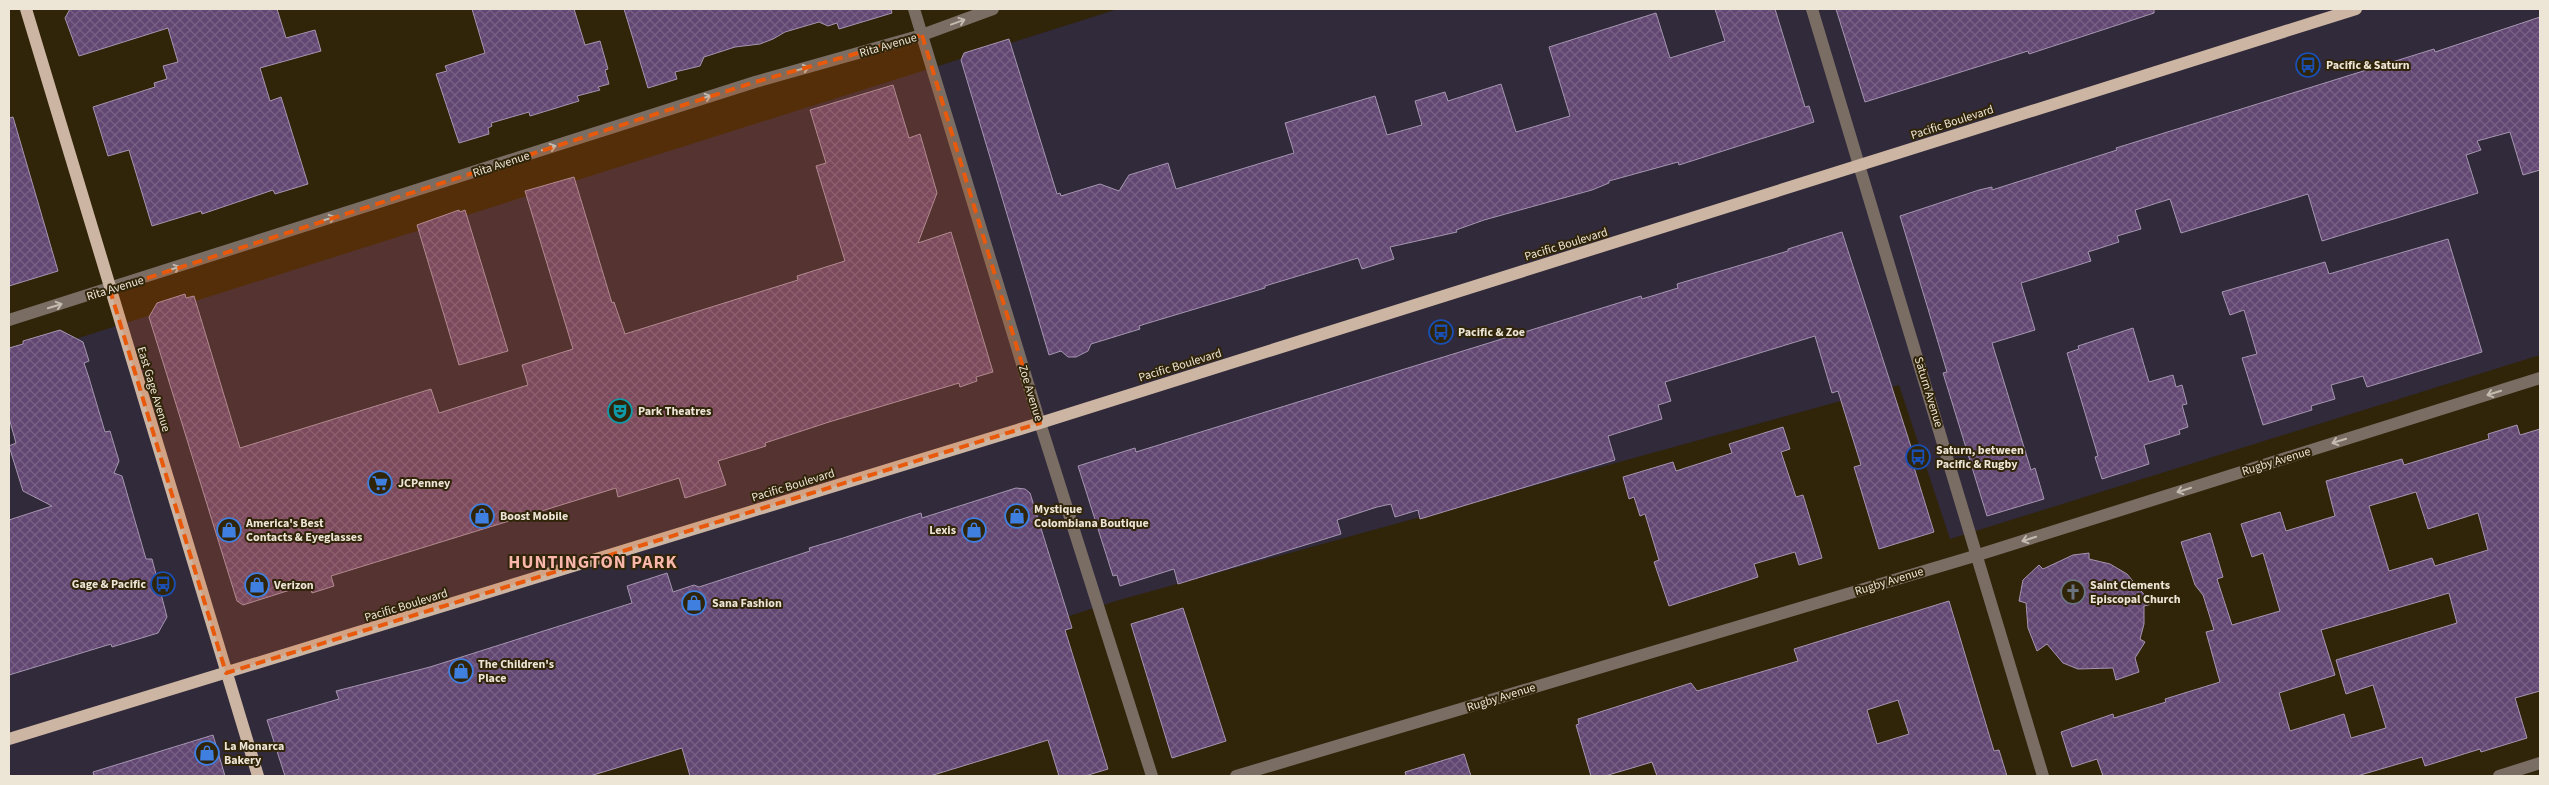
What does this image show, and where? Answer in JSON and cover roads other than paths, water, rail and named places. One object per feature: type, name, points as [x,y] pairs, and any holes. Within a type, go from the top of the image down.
[{"type":"main road","name":"East Gage Avenue","points":[[26,9],[258,776]]},
{"type":"main road","name":"Pacific Boulevard","points":[[9,739],[1040,423],[2356,9]]},
{"type":"street","name":"Zoe Avenue","points":[[914,9],[1040,423],[1152,776]]},
{"type":"street","name":"Rita Avenue","points":[[9,320],[110,290],[755,82],[922,35],[993,9]]},
{"type":"street","name":"Saturn Avenue","points":[[1812,9],[1978,555],[2042,776]]},
{"type":"street","name":"Rugby Avenue","points":[[1236,776],[1978,555],[2540,378]]},
{"type":"street","points":[[2499,776],[2540,763]]},
{"type":"place","name":"Pacific & Saturn","points":[[2308,65]]},
{"type":"place","name":"Pacific & Zoe","points":[[1441,332]]},
{"type":"place","name":"Park Theatres","points":[[620,411]]},
{"type":"place","name":"Saturn, between Pacific & Rugby","points":[[1918,457]]},
{"type":"place","name":"JCPenney","points":[[380,483]]},
{"type":"place","name":"Boost Mobile","points":[[482,516]]},
{"type":"place","name":"Mystique Colombiana Boutique","points":[[1017,516]]},
{"type":"place","name":"America's Best Contacts & Eyeglasses","points":[[229,530]]},
{"type":"place","name":"Lexis","points":[[974,530]]},
{"type":"place","name":"Gage & Pacific","points":[[163,584]]},
{"type":"place","name":"Verizon","points":[[257,585]]},
{"type":"place","name":"Saint Clements Episcopal Church","points":[[2073,592]]},
{"type":"place","name":"Sana Fashion","points":[[694,603]]},
{"type":"place","name":"The Children's Place","points":[[461,671]]},
{"type":"place","name":"La Monarca Bakery","points":[[207,753]]},
{"type":"district","name":"HUNTINGTON PARK","points":[[593,562]]}]
